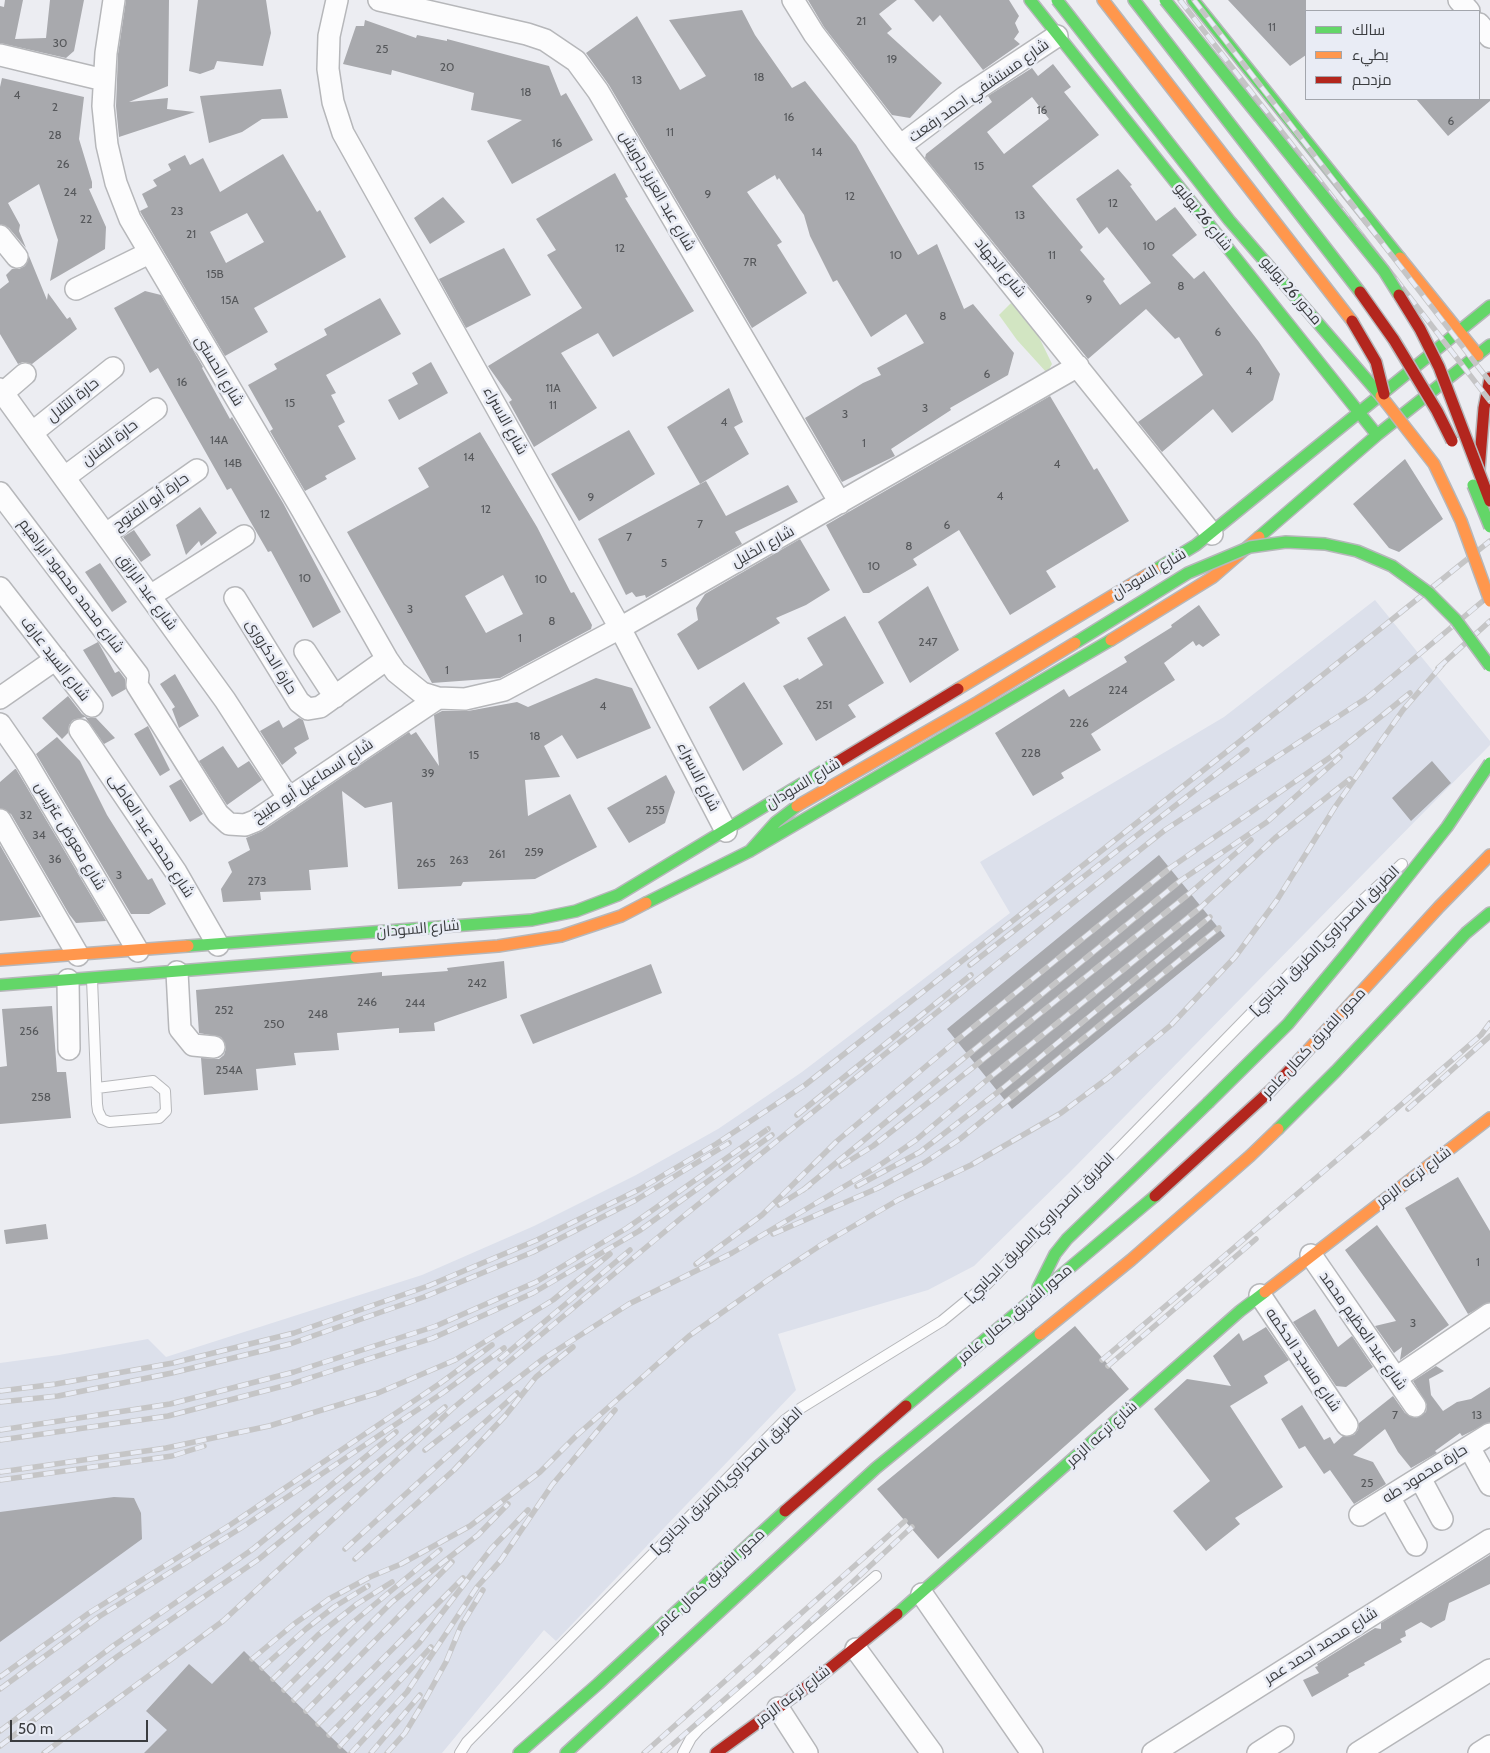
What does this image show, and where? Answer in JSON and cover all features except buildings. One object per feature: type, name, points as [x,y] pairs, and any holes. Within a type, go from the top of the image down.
[{"type":"main road","name":"شارع 26 يوليو","points":[[1030,0],[1377,434]]},
{"type":"main road","name":"محور 26 يوليو","points":[[1057,0],[1229,220],[1386,402],[1434,464],[1447,489],[1475,555],[1490,601]]},
{"type":"main road","points":[[1103,0],[1352,321],[1376,362],[1386,402]]},
{"type":"main road","points":[[1134,0],[1360,292],[1419,380],[1460,457],[1490,527]]},
{"type":"main road","points":[[1165,0],[1384,271],[1420,329],[1439,367],[1490,501]]},
{"type":"main road","points":[[1192,0],[1478,355]]},
{"type":"main road","name":"شارع السودان","points":[[0,960],[78,956],[554,917],[576,912],[618,896],[1179,556],[1212,534],[1359,411],[1490,306]]},
{"type":"main road","name":"شارع السودان","points":[[0,985],[498,946],[561,936],[621,916],[750,851],[1166,608],[1213,577],[1377,434],[1490,345]]},
{"type":"main road","points":[[1479,471],[1484,408],[1490,378]]},
{"type":"main road","points":[[750,851],[767,831],[797,806],[978,702],[1188,573],[1250,547],[1286,542],[1325,544],[1357,551],[1392,566],[1429,593],[1456,620],[1490,666]]},
{"type":"main road","points":[[1033,1300],[1055,1254],[1067,1239],[1288,1024],[1447,827],[1490,763]]},
{"type":"main road","name":"محور الفريق كمال عامر","points":[[519,1753],[598,1684],[818,1481],[1168,1184],[1271,1090],[1439,907],[1490,855]]},
{"type":"main road","name":"محور الفريق كمال عامر","points":[[566,1753],[876,1468],[1131,1260],[1250,1156],[1336,1071],[1466,933],[1490,913]]},
{"type":"main road","name":"شارع ترعه الزمر","points":[[716,1753],[856,1649],[922,1594],[1213,1334],[1260,1295],[1490,1118]]},
{"type":"main road","points":[[1476,1129],[1490,1129]]},
{"type":"street","name":"شارع الحسنى","points":[[114,0],[106,53],[103,106],[107,145],[116,183],[130,219],[298,503],[387,659],[408,684],[422,693],[438,698]]},
{"type":"street","name":"شارع الاسراء","points":[[337,0],[329,36],[328,69],[333,102],[343,133],[620,628],[726,831]]},
{"type":"street","name":"شارع عبد العزيز جاويش","points":[[379,0],[527,34],[553,45],[576,61],[588,75],[603,100],[840,503]]},
{"type":"street","name":"شارع الجهاد","points":[[793,0],[814,34],[900,146],[1212,534]]},
{"type":"street","points":[[1459,0],[1468,10]]},
{"type":"street","points":[[1480,23],[1490,14]]},
{"type":"street","points":[[1480,25],[1490,37]]},
{"type":"street","name":"شارع مستشفي احمد رفعت","points":[[900,146],[966,97],[1057,36]]},
{"type":"street","points":[[0,55],[104,80]]},
{"type":"street","points":[[0,236],[17,257]]},
{"type":"street","points":[[76,289],[149,253]]},
{"type":"street","name":"شارع الخليل","points":[[438,698],[465,699],[504,690],[620,628],[1078,366]]},
{"type":"street","name":"حارة التلال","points":[[32,432],[113,368]]},
{"type":"street","points":[[2,391],[25,374]]},
{"type":"street","name":"شارع عبد الرازق","points":[[2,391],[225,700],[289,799]]},
{"type":"street","name":"حارة الفنان","points":[[65,477],[156,409]]},
{"type":"street","name":"حارة أبو الفتوح","points":[[106,534],[197,470]]},
{"type":"street","name":"شارع محمد محمود ابراهيم","points":[[0,492],[138,675],[136,680]]},
{"type":"street","points":[[150,596],[244,536]]},
{"type":"street","name":"شارع السيد عارف","points":[[0,588],[7,613],[56,659],[92,706]]},
{"type":"street","name":"حارة الدكرورى","points":[[235,598],[303,707],[314,709],[335,697],[387,659]]},
{"type":"street","points":[[306,651],[335,697]]},
{"type":"street","points":[[0,698],[56,659]]},
{"type":"street","name":"شارع اسماعيل أبو طبيخ","points":[[136,680],[137,685],[223,820],[236,826],[245,825],[289,799],[438,698]]},
{"type":"street","name":"شارع معوض عتريس","points":[[0,724],[26,760],[138,951]]},
{"type":"street","name":"شارع محمد عبد العاطى","points":[[80,730],[176,872],[218,944]]},
{"type":"street","points":[[0,820],[78,956]]},
{"type":"street","points":[[177,972],[180,1029],[192,1045],[214,1047]]},
{"type":"street","points":[[68,980],[69,1049]]},
{"type":"street","name":"شارع عبد العظيم محمد","points":[[1312,1255],[1415,1406]]},
{"type":"street","name":"شارع مسجد الحكمه","points":[[1260,1295],[1347,1426]]},
{"type":"street","points":[[1396,1378],[1490,1314]]},
{"type":"street","name":"حارة محمود طه","points":[[1360,1515],[1490,1434]]},
{"type":"street","points":[[1469,1447],[1490,1485]]},
{"type":"street","points":[[1420,1478],[1442,1519]]},
{"type":"street","points":[[1389,1497],[1406,1538]]},
{"type":"street","name":"شارع محمد احمد عمر","points":[[1153,1753],[1490,1540]]},
{"type":"street","points":[[922,1594],[1032,1753]]},
{"type":"street","points":[[856,1649],[932,1753]]},
{"type":"street","points":[[1358,1753],[1490,1670]]},
{"type":"street","points":[[778,1708],[807,1753]]},
{"type":"street","points":[[1258,1753],[1283,1736]]},
{"type":"street","points":[[1479,1753],[1490,1746]]},
{"type":"lane","name":"الطريق الصحراوي[الطريق الجانبي]","points":[[460,1753],[467,1742],[785,1420],[801,1408],[942,1321],[988,1284],[1350,912],[1404,863],[1490,777]]},
{"type":"lane","points":[[92,978],[96,1088],[98,1112],[102,1119],[109,1122],[159,1118],[166,1111],[165,1091],[153,1081],[96,1088]]},
{"type":"lane","points":[[683,1753],[690,1738],[699,1729],[876,1576]]},
{"type":"shaded area","points":[[1375,600],[1490,741],[1490,745],[1070,1172],[974,1266],[928,1290],[778,1334],[796,1390],[556,1641],[544,1630],[442,1753],[0,1753],[0,1363],[59,1355],[148,1339],[166,1357],[422,1275],[534,1226],[636,1175],[718,1129],[802,1072],[1010,913],[980,862],[1224,717]]},
{"type":"green space","points":[[1011,303],[1024,314],[1037,333],[1052,364],[1047,373],[1017,340],[999,315]]},
{"type":"railway","points":[[1180,0],[1490,401]]},
{"type":"railway","points":[[1194,0],[1490,382]]},
{"type":"railway","points":[[0,1391],[56,1384],[173,1363],[294,1333],[428,1286],[537,1240],[640,1189],[716,1144],[805,1085],[1490,541]]},
{"type":"railway","points":[[44,1753],[223,1621],[452,1409],[680,1219],[1069,906],[1165,830],[1368,697],[1490,595]]},
{"type":"railway","points":[[1438,668],[1490,621]]},
{"type":"railway","points":[[252,1659],[294,1624],[329,1599],[370,1577],[401,1564],[470,1526],[540,1472],[576,1436],[689,1336],[768,1280],[821,1245],[898,1200],[971,1165],[1061,1113],[1108,1078],[1171,1025],[1235,957],[1277,900],[1335,807],[1403,710],[1443,664]]},
{"type":"railway","points":[[696,1264],[762,1215],[837,1141],[956,1041],[1170,868],[1332,756],[1410,693]]},
{"type":"railway","points":[[970,965],[1247,750]]},
{"type":"railway","points":[[803,1190],[1180,881],[1267,822],[1340,757]]},
{"type":"railway","points":[[425,1450],[543,1359],[629,1304],[732,1253],[877,1167],[916,1140],[988,1079],[1201,907],[1275,838],[1350,779]]},
{"type":"railway","points":[[841,1166],[873,1146],[976,1065],[1190,893],[1251,840]]},
{"type":"railway","points":[[857,1186],[920,1152],[998,1092],[1210,917]]},
{"type":"railway","points":[[773,1234],[878,1188],[924,1163],[960,1139],[1219,928]]},
{"type":"railway","points":[[797,1115],[971,975]]},
{"type":"railway","points":[[1102,1360],[1364,1137],[1481,1035],[1490,1023]]},
{"type":"railway","points":[[1408,1109],[1490,1036]]},
{"type":"railway","points":[[0,1430],[170,1404],[294,1372],[436,1326],[536,1282],[627,1228],[768,1129]]},
{"type":"railway","points":[[0,1440],[168,1416],[291,1384],[433,1338],[533,1293],[639,1231],[772,1135]]},
{"type":"railway","points":[[0,1402],[58,1396],[172,1373],[290,1344],[424,1297],[533,1252],[636,1200],[729,1143]]},
{"type":"railway","points":[[779,1205],[809,1186]]},
{"type":"railway","points":[[1108,1366],[1256,1239]]},
{"type":"railway","points":[[500,1359],[630,1250]]},
{"type":"railway","points":[[0,1472],[166,1448],[269,1426],[378,1393],[455,1360],[553,1300],[610,1254]]},
{"type":"railway","points":[[0,1677],[89,1613],[230,1525],[442,1382],[492,1345]]},
{"type":"railway","points":[[355,1559],[454,1470],[505,1416],[536,1377],[573,1347]]},
{"type":"railway","points":[[0,1689],[100,1616],[241,1528],[444,1392],[504,1348]]},
{"type":"railway","points":[[345,1549],[517,1393]]},
{"type":"railway","points":[[0,1746],[118,1656],[259,1559],[445,1407]]},
{"type":"railway","points":[[351,1753],[407,1692],[477,1587],[501,1560],[552,1485],[615,1410]]},
{"type":"railway","points":[[0,1731],[113,1646],[253,1549],[396,1432]]},
{"type":"railway","points":[[0,1480],[172,1456],[204,1446]]},
{"type":"railway","points":[[294,1700],[392,1602],[478,1535],[508,1504]]},
{"type":"railway","points":[[329,1735],[419,1643],[491,1549],[528,1510]]},
{"type":"railway","points":[[644,1753],[905,1521]]},
{"type":"railway","points":[[663,1753],[756,1672],[912,1527]]},
{"type":"railway","points":[[284,1690],[351,1624],[440,1550]]},
{"type":"railway","points":[[306,1711],[452,1562]]},
{"type":"railway","points":[[318,1724],[463,1578]]},
{"type":"railway","points":[[273,1679],[318,1635],[357,1604],[392,1582]]},
{"type":"railway","points":[[262,1668],[334,1607],[368,1586]]},
{"type":"railway","points":[[387,1753],[405,1733],[422,1705],[446,1662],[461,1626],[483,1590]]},
{"type":"railway","points":[[340,1746],[431,1647]]},
{"type":"railway","points":[[371,1753],[420,1695]]},
{"type":"traffic: fast","points":[[1030,0],[1377,435]]},
{"type":"traffic: fast","points":[[1057,0],[1229,220],[1381,396]]},
{"type":"traffic: fast","points":[[1134,0],[1360,292]]},
{"type":"traffic: fast","points":[[1165,0],[1384,271],[1399,295]]},
{"type":"traffic: fast","points":[[1193,0],[1400,258]]},
{"type":"traffic: fast","points":[[1155,570],[1196,545],[1490,306]]},
{"type":"traffic: fast","points":[[1259,537],[1377,435],[1490,345]]},
{"type":"traffic: fast","points":[[1473,485],[1490,527]]},
{"type":"traffic: fast","points":[[1075,643],[1188,573],[1250,547],[1286,542],[1325,544],[1357,551],[1392,566],[1429,593],[1456,620],[1490,666]]},
{"type":"traffic: fast","points":[[646,903],[750,851],[1111,640]]},
{"type":"traffic: fast","points":[[188,946],[532,920],[576,911],[618,895],[836,763]]},
{"type":"traffic: fast","points":[[1208,1103],[1288,1024],[1347,953],[1447,827],[1490,763]]},
{"type":"traffic: fast","points":[[750,851],[776,822],[797,806]]},
{"type":"traffic: fast","points":[[1278,1129],[1336,1071],[1466,933],[1490,913]]},
{"type":"traffic: fast","points":[[0,985],[356,957]]},
{"type":"traffic: fast","points":[[1038,1288],[1055,1254],[1067,1239],[1208,1103]]},
{"type":"traffic: fast","points":[[906,1406],[1155,1196]]},
{"type":"traffic: fast","points":[[897,1614],[1240,1311],[1265,1292]]},
{"type":"traffic: fast","points":[[566,1753],[876,1468],[1040,1334]]},
{"type":"traffic: fast","points":[[519,1753],[598,1684],[785,1511]]},
{"type":"traffic: slow","points":[[1103,0],[1352,321]]},
{"type":"traffic: slow","points":[[1400,258],[1478,355]]},
{"type":"traffic: slow","points":[[1381,396],[1434,464],[1461,521],[1490,601]]},
{"type":"traffic: slow","points":[[1111,640],[1213,577],[1259,537]]},
{"type":"traffic: slow","points":[[958,689],[1155,570]]},
{"type":"traffic: slow","points":[[797,806],[978,702],[1075,643]]},
{"type":"traffic: slow","points":[[1299,1060],[1439,907],[1490,855]]},
{"type":"traffic: slow","points":[[356,957],[498,946],[561,936],[621,916],[646,903]]},
{"type":"traffic: slow","points":[[0,960],[188,946]]},
{"type":"traffic: slow","points":[[1265,1292],[1490,1118]]},
{"type":"traffic: slow","points":[[1040,1334],[1131,1260],[1250,1156],[1278,1129]]},
{"type":"traffic: jam","points":[[1360,292],[1394,340],[1437,411],[1452,441]]},
{"type":"traffic: jam","points":[[1399,295],[1420,329],[1439,367],[1490,501]]},
{"type":"traffic: jam","points":[[1352,321],[1376,362],[1384,394]]},
{"type":"traffic: jam","points":[[1479,471],[1484,408],[1490,378]]},
{"type":"traffic: jam","points":[[836,763],[958,689]]},
{"type":"traffic: jam","points":[[1155,1196],[1271,1090],[1299,1060]]},
{"type":"traffic: jam","points":[[785,1511],[906,1406]]},
{"type":"traffic: jam","points":[[716,1753],[808,1686],[897,1614]]}]
